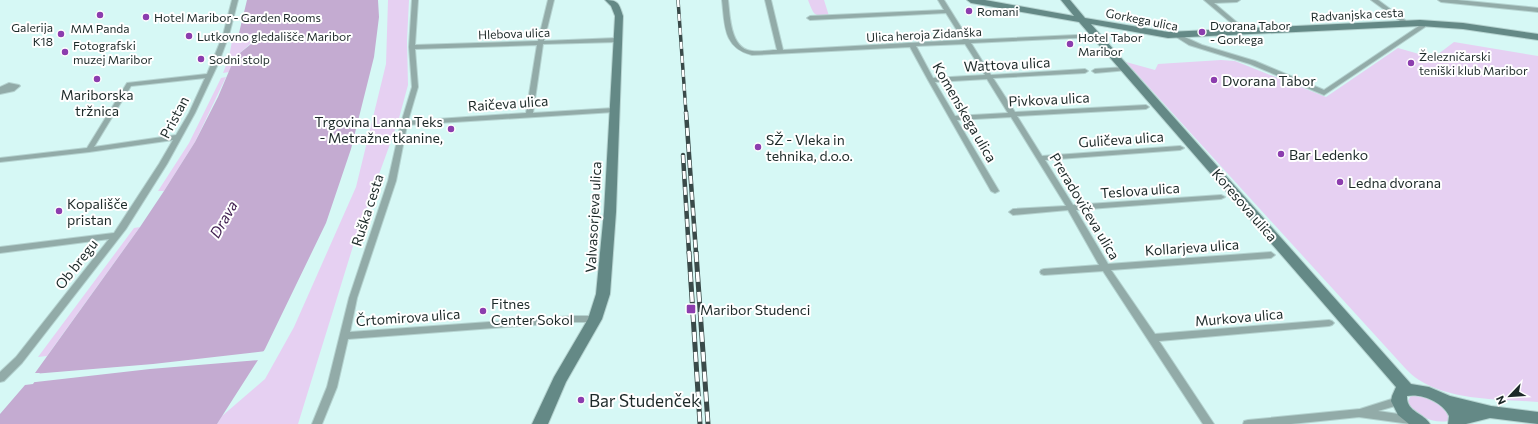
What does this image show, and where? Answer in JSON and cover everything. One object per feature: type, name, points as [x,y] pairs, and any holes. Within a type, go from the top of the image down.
[{"type":"street","name":"Pristan","points":[[115,236],[127,221],[178,137],[194,107],[222,49],[235,0]]},
{"type":"street","name":"Ruška cesta","points":[[317,424],[332,387],[353,297],[392,181],[404,123],[415,87],[412,47],[415,0]]},
{"type":"street","points":[[529,114],[540,44],[551,0]]},
{"type":"street","name":"Valvasorjeva ulica","points":[[540,424],[559,381],[595,319],[602,300],[610,212],[618,10],[609,0]]},
{"type":"street","name":"Ulica heroja Zidanška","points":[[725,0],[731,36],[739,49],[752,53],[913,46],[1097,35]]},
{"type":"street","points":[[768,0],[781,52]]},
{"type":"street","name":"Preradovičeva ulica","points":[[941,0],[1071,208],[1105,267],[1209,424]]},
{"type":"street","name":"Gorkega ulica","points":[[971,0],[1176,35],[1190,43],[1242,59],[1306,84],[1324,93],[1423,26],[1420,23]]},
{"type":"street","name":"Koresova ulica","points":[[1065,0],[1097,35],[1403,395],[1401,407],[1418,422]]},
{"type":"street","points":[[1208,1],[1237,0]]},
{"type":"street","points":[[1374,0],[1406,23]]},
{"type":"street","points":[[1440,0],[1475,2],[1538,10]]},
{"type":"street","points":[[1208,1],[1244,31]]},
{"type":"street","points":[[810,18],[948,11]]},
{"type":"street","name":"Radvanjska cesta","points":[[1176,35],[1420,23],[1463,26],[1538,37]]},
{"type":"street","name":"Hlebova ulica","points":[[412,47],[540,44],[617,40]]},
{"type":"street","name":"Komenskega ulica","points":[[913,46],[994,191]]},
{"type":"street","points":[[1095,71],[1126,69]]},
{"type":"street","name":"Wattova ulica","points":[[931,80],[1085,71]]},
{"type":"street","points":[[89,150],[129,84],[208,76]]},
{"type":"street","points":[[0,98],[2,91]]},
{"type":"street","name":"Pivkova ulica","points":[[953,118],[1146,107]]},
{"type":"street","name":"Raičeva ulica","points":[[404,123],[529,114],[614,110]]},
{"type":"street","points":[[0,160],[89,150],[178,137]]},
{"type":"street","name":"Guličeva ulica","points":[[1039,158],[1180,148]]},
{"type":"street","name":"Teslova ulica","points":[[1013,212],[1222,197]]},
{"type":"street","name":"Ob bregu","points":[[0,250],[115,236]]},
{"type":"street","name":"Ob bregu","points":[[0,378],[19,360],[115,236]]},
{"type":"street","name":"Kollarjeva ulica","points":[[1044,272],[1271,255]]},
{"type":"street","name":"Črtomirova ulica","points":[[344,336],[573,319],[595,319]]},
{"type":"street","name":"Murkova ulica","points":[[1151,338],[1329,323]]},
{"type":"street","points":[[1358,413],[1403,395],[1426,391],[1445,401],[1452,407],[1456,414],[1457,422],[1490,412]]},
{"type":"street","points":[[1445,401],[1490,412],[1538,418]]},
{"type":"street","points":[[1248,424],[1358,413],[1418,422]]},
{"type":"shaded area","points":[[388,0],[409,0],[407,40],[408,85],[398,122],[354,243],[298,424],[217,424],[222,416],[265,379],[294,327],[356,187],[386,64]]},
{"type":"shaded area","points":[[808,0],[824,0],[829,16],[820,16],[815,14]]},
{"type":"shaded area","points":[[239,33],[262,34],[235,57],[229,72],[223,73],[229,58],[233,35]]},
{"type":"shaded area","points":[[1454,42],[1538,56],[1538,402],[1477,398],[1446,392],[1432,387],[1413,376],[1126,62],[1155,70],[1158,64],[1221,60],[1235,61],[1326,97],[1398,48],[1433,58]]},
{"type":"shaded area","points":[[226,77],[195,142],[164,191],[158,191],[189,143],[221,78]]},
{"type":"shaded area","points":[[140,227],[47,356],[38,357],[134,228]]},
{"type":"shaded area","points":[[1414,395],[1424,396],[1442,406],[1449,413],[1448,421],[1442,422],[1431,420],[1420,415],[1407,403],[1410,397]]},
{"type":"water","name":"Drava","points":[[247,0],[378,0],[379,17],[374,57],[351,149],[326,223],[265,349],[217,424],[0,424],[0,414],[25,385],[33,384],[40,373],[35,373],[140,227],[164,191],[195,142],[218,97],[235,57],[262,35],[239,33]]},
{"type":"pier","points":[[266,351],[260,360],[150,369],[27,383],[31,382],[36,375],[33,374],[153,364]]},
{"type":"railway","points":[[678,0],[686,113]]},
{"type":"railway","points":[[686,112],[696,253]]},
{"type":"railway","points":[[683,155],[689,253]]},
{"type":"railway","points":[[689,252],[700,424]]},
{"type":"railway","points":[[696,252],[708,424]]},
{"type":"place","name":"Romani","points":[[969,11]]},
{"type":"place","name":"MM Panda","points":[[100,15]]},
{"type":"place","name":"Hotel Maribor - Garden Rooms","points":[[146,17]]},
{"type":"place","name":"Dvorana Tabor - Gorkega","points":[[1202,32]]},
{"type":"place","name":"Galerija K18","points":[[61,34]]},
{"type":"place","name":"Lutkovno gledališče Maribor","points":[[189,36]]},
{"type":"place","name":"Hotel Tabor Maribor","points":[[1070,44]]},
{"type":"place","name":"Fotografski muzej Maribor","points":[[65,52]]},
{"type":"place","name":"Sodni stolp","points":[[201,59]]},
{"type":"place","name":"Železničarski teniški klub Maribor","points":[[1411,63]]},
{"type":"place","name":"Mariborska tržnica","points":[[97,79]]},
{"type":"place","name":"Dvorana Tabor","points":[[1214,80]]},
{"type":"place","name":"Trgovina Lanna Teks - Metražne tkanine,","points":[[451,129]]},
{"type":"place","name":"SŽ - Vleka in tehnika, d.o.o.","points":[[758,147]]},
{"type":"place","name":"Bar Ledenko","points":[[1281,154]]},
{"type":"place","name":"Ledna dvorana","points":[[1340,182]]},
{"type":"place","name":"Kopališče pristan","points":[[59,211]]},
{"type":"place","name":"Maribor Studenci","points":[[691,309]]},
{"type":"place","name":"Fitnes Center Sokol","points":[[483,311]]},
{"type":"place","name":"Bar Studenček","points":[[581,400]]}]
